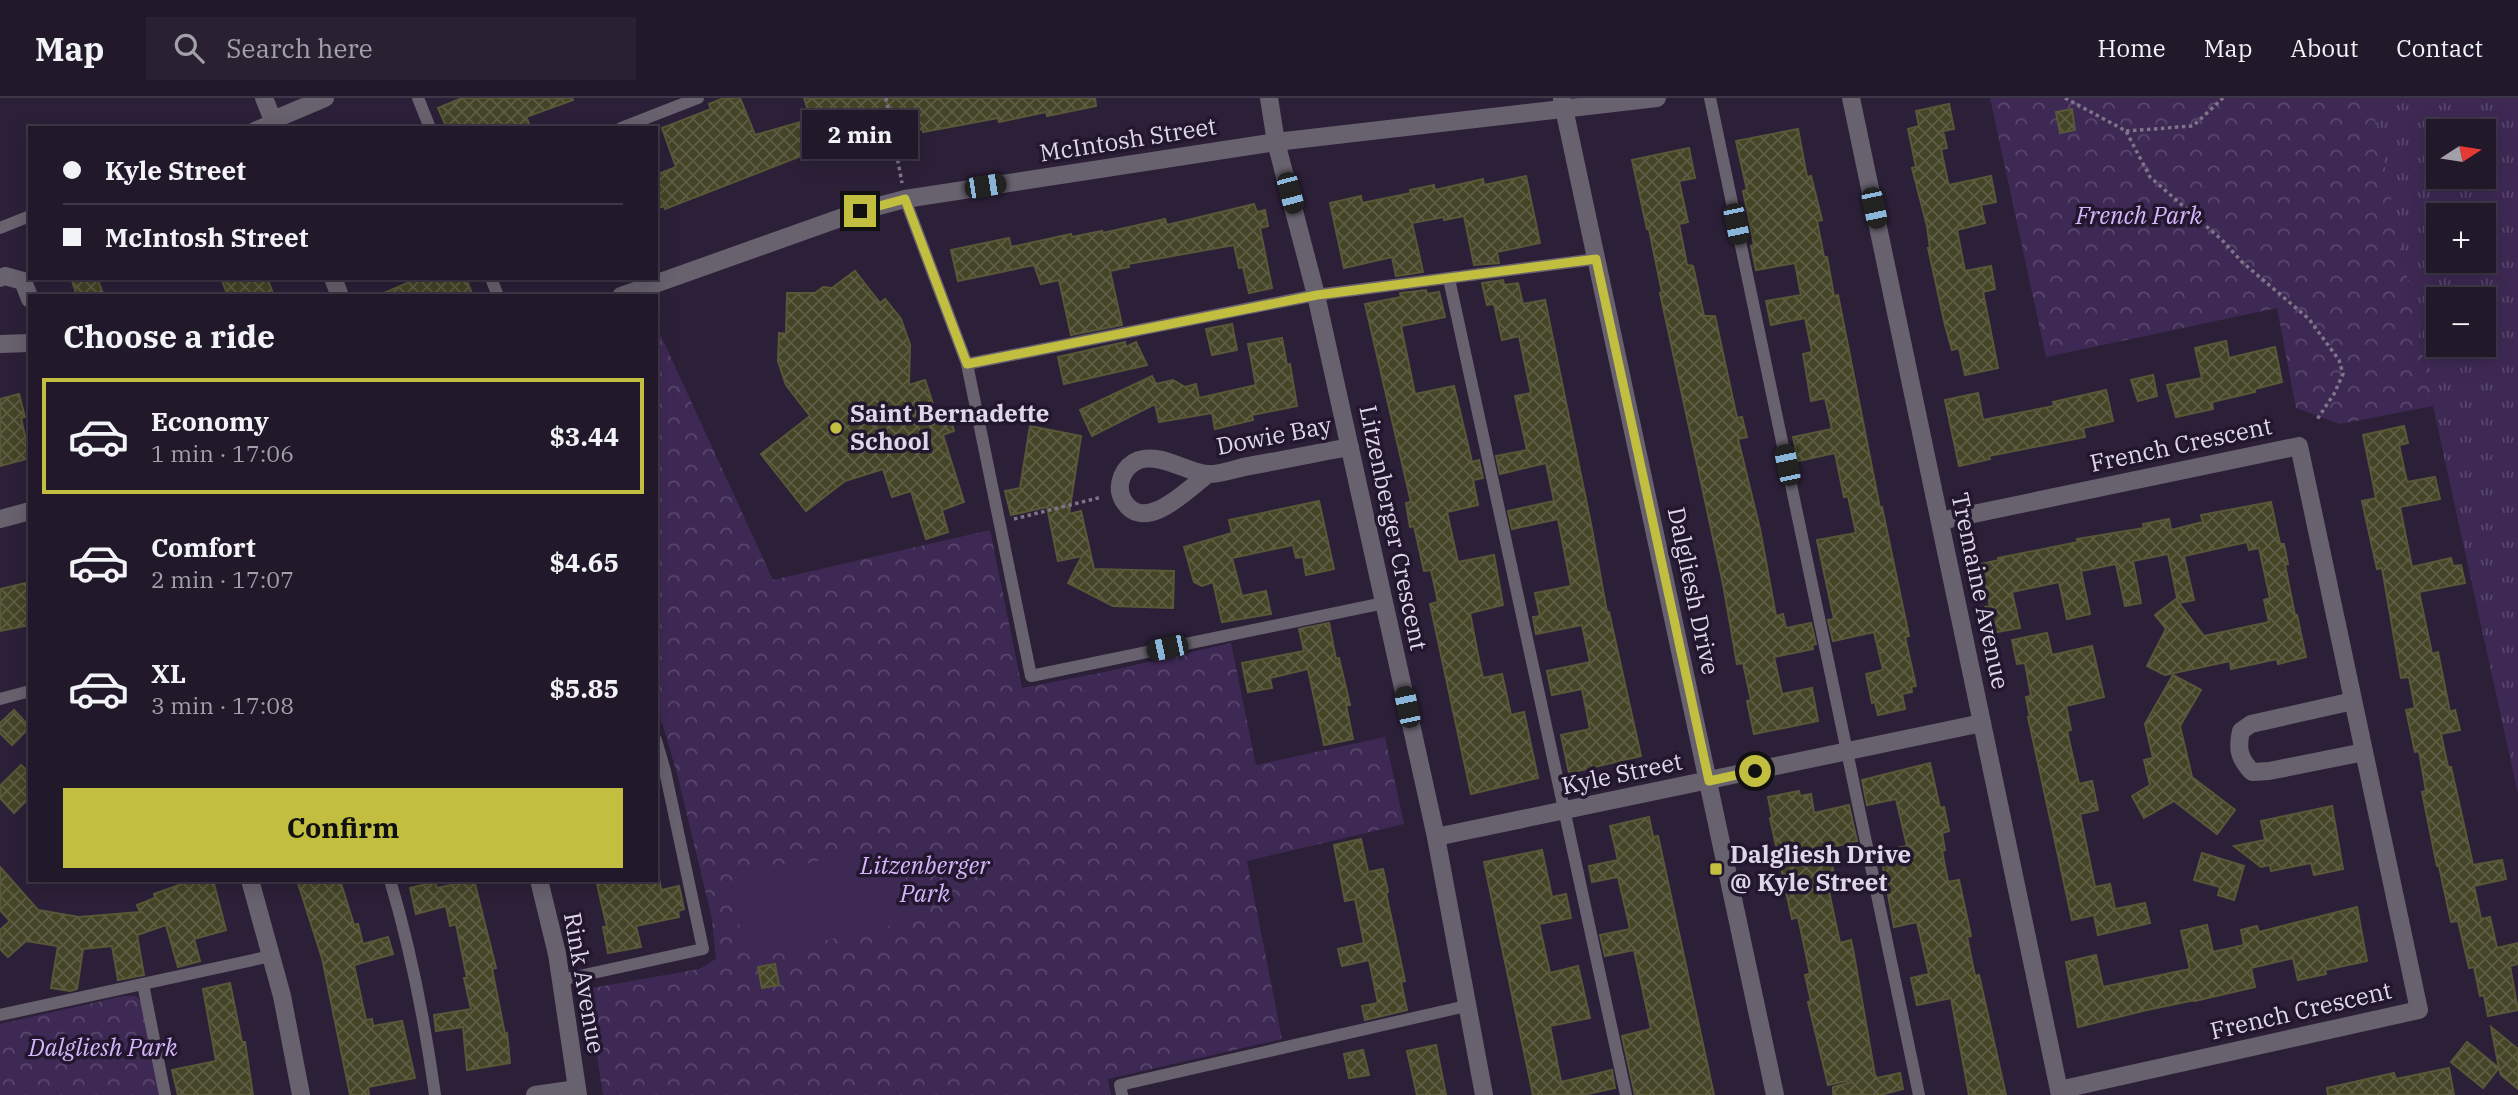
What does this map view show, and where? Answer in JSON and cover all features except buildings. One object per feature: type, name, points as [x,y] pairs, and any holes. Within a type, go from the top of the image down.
[{"type":"street","points":[[264,98],[274,124],[326,98]]},
{"type":"street","name":"Litzenberger Crescent","points":[[1269,98],[1276,142],[1317,295],[1436,838],[1484,1095]]},
{"type":"street","name":"McIntosh Street","points":[[627,294],[860,211],[905,199],[1276,142],[1562,103],[1657,98]]},
{"type":"street","name":"Tremaine Avenue","points":[[1851,98],[2059,1093]]},
{"type":"street","name":"Dalgliesh Drive","points":[[1562,103],[1775,1095]]},
{"type":"street","points":[[0,278],[5,275],[23,281],[28,294]]},
{"type":"street","points":[[0,344],[28,343]]},
{"type":"street","name":"French Crescent","points":[[1940,521],[2299,446],[2419,1010],[2059,1093]]},
{"type":"street","name":"Dowie Bay","points":[[1208,474],[1166,507],[1148,514],[1130,508],[1121,492],[1123,473],[1129,466],[1147,459],[1208,474],[1350,447]]},
{"type":"street","points":[[0,519],[28,511]]},
{"type":"street","points":[[2353,701],[2252,724],[2241,731],[2238,746],[2241,760],[2252,772],[2269,771],[2364,752]]},
{"type":"street","name":"Kyle Street","points":[[1436,838],[1982,723]]},
{"type":"street","points":[[251,882],[282,996],[301,1095]]},
{"type":"street","name":"Rink Avenue","points":[[539,882],[557,954],[578,1092]]},
{"type":"street","points":[[535,1095],[578,1092]]},
{"type":"lane","points":[[418,98],[429,126]]},
{"type":"lane","points":[[626,126],[698,98]]},
{"type":"lane","points":[[1710,98],[1919,1095]]},
{"type":"lane","points":[[905,199],[967,364],[1031,676],[1384,603]]},
{"type":"lane","points":[[0,228],[28,217]]},
{"type":"lane","points":[[967,364],[1317,295],[1596,259]]},
{"type":"lane","points":[[1449,279],[1626,1095]]},
{"type":"lane","points":[[0,699],[28,692]]},
{"type":"lane","points":[[561,980],[703,949],[658,747]]},
{"type":"lane","points":[[391,882],[426,1032],[435,1095]]},
{"type":"lane","points":[[0,1015],[271,956]]},
{"type":"lane","points":[[143,984],[165,1095]]},
{"type":"lane","points":[[1122,1095],[1120,1084],[1466,1006]]},
{"type":"path","points":[[886,98],[905,199]]},
{"type":"path","points":[[2065,98],[2126,131],[2193,126],[2223,98]]},
{"type":"path","points":[[2126,131],[2150,177],[2222,240],[2242,262],[2309,319],[2339,360],[2343,374],[2334,394],[2316,421]]},
{"type":"path","points":[[1000,523],[1121,492]]},
{"type":"green space","name":"French Park","points":[[1990,98],[2371,98],[2433,406],[2340,424],[2296,408],[2277,308],[2046,357]]},
{"type":"green space","points":[[2371,98],[2518,98],[2518,794],[2433,406]]},
{"type":"green space","name":"Litzenberger Park","points":[[658,329],[773,580],[990,530],[1022,688],[1231,643],[1256,765],[1385,737],[1404,824],[1247,861],[1282,1039],[1108,1079],[1111,1095],[603,1095],[587,989],[699,969],[716,959],[712,919],[678,777],[658,709]]},
{"type":"green space","points":[[894,845],[900,852],[913,910],[910,921],[759,956],[746,954],[731,889],[735,880]]},
{"type":"green space","name":"Dalgliesh Park","points":[[124,996],[136,996],[142,1003],[160,1095],[0,1095],[0,1024]]},
{"type":"place","name":"Saint Bernadette School","points":[[836,428]]},
{"type":"place","name":"Dalgliesh Drive @ Kyle Street","points":[[1716,869]]},
{"type":"route","points":[[860,211],[905,199],[967,364],[1317,295],[1596,259],[1709,781],[1755,771]]}]
